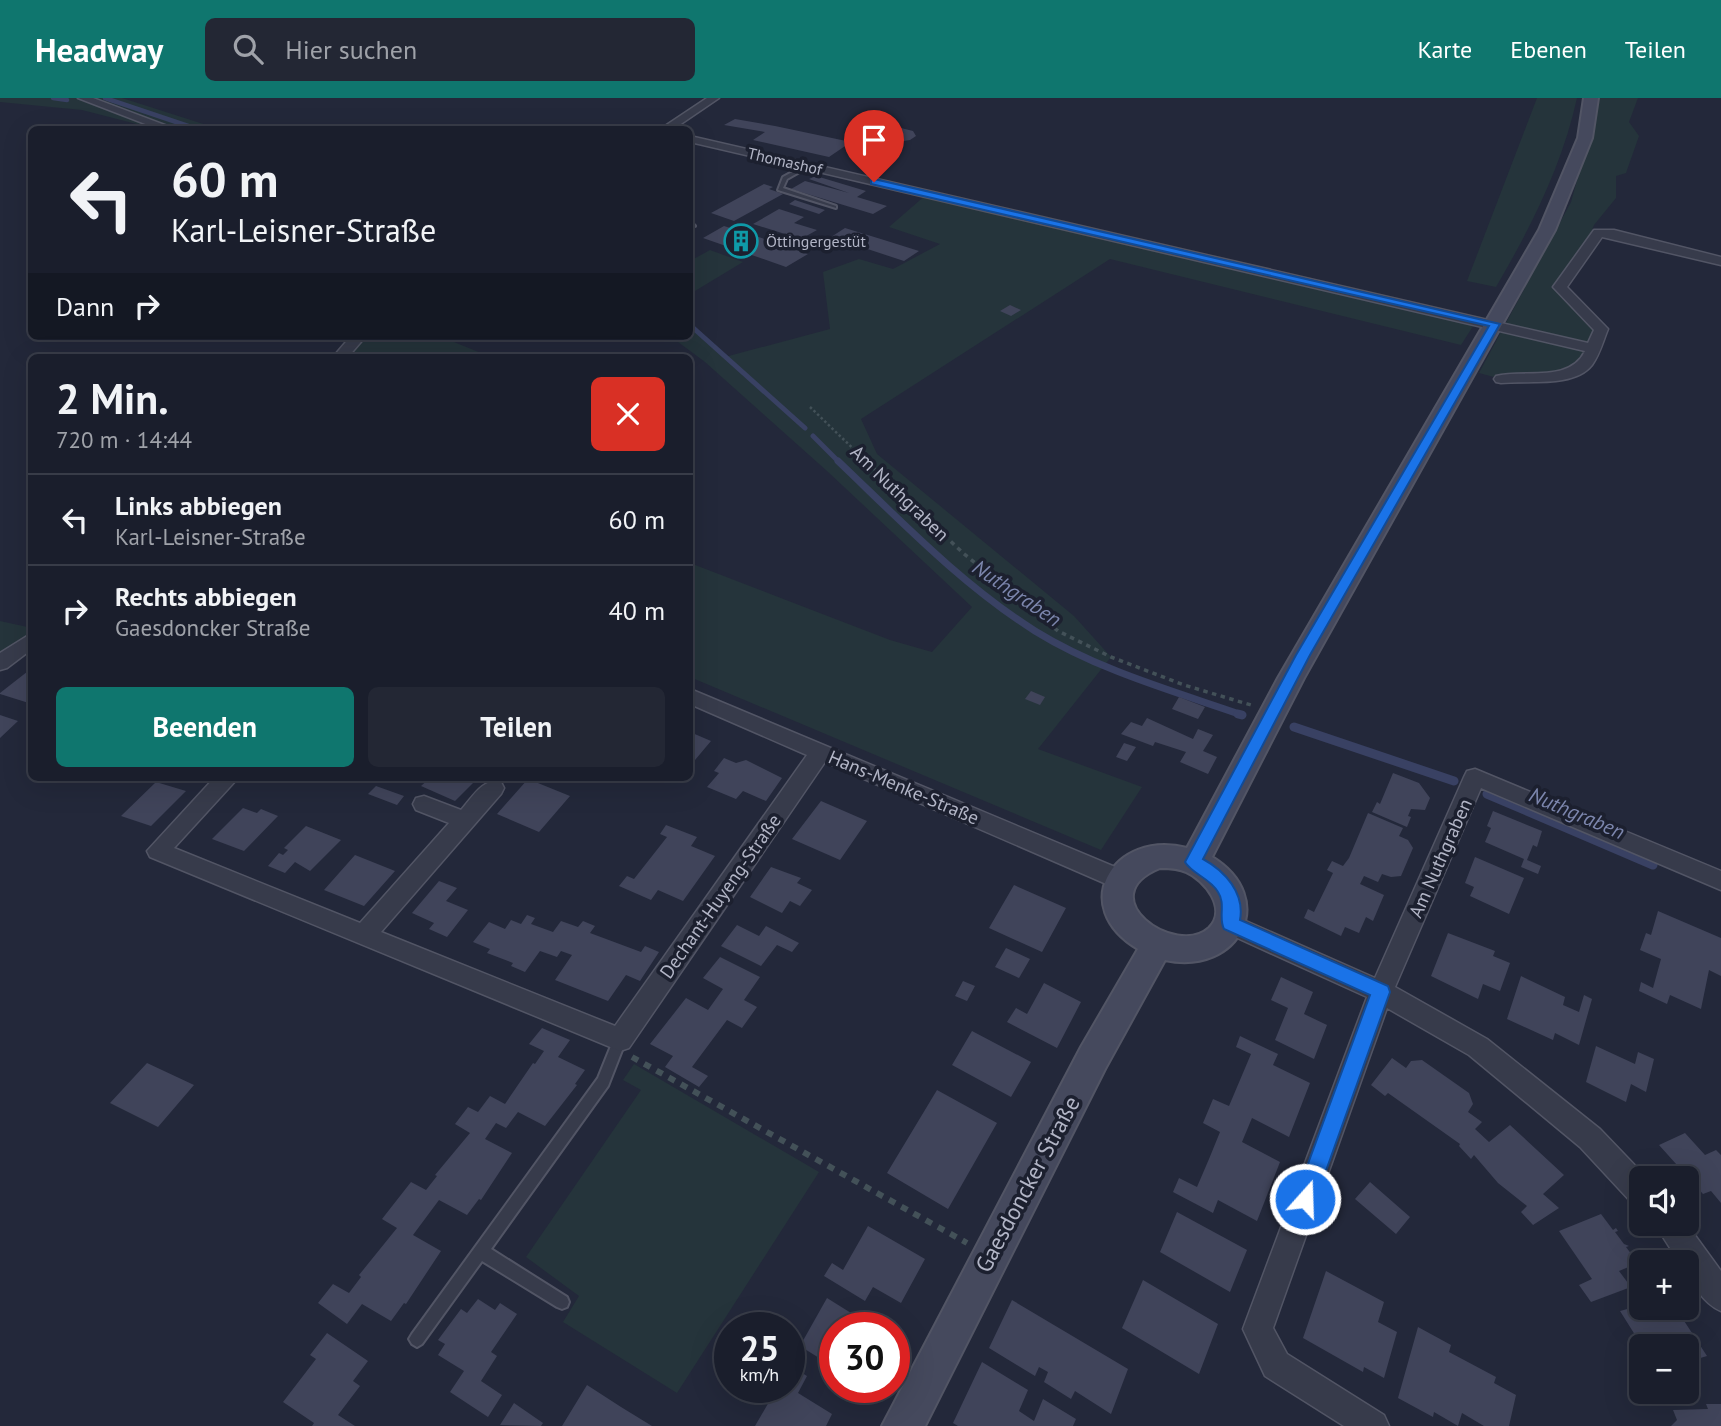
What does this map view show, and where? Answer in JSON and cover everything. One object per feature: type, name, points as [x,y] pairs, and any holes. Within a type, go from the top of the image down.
[{"type":"main road","points":[[1194,862],[1297,666],[1547,230],[1585,138],[1591,98]]},
{"type":"main road","points":[[1167,856],[1194,862],[1210,871],[1222,883],[1230,898],[1233,913],[1230,924],[1219,938],[1206,946],[1189,950],[1157,945],[1137,933],[1125,921],[1115,892],[1119,879],[1128,867],[1141,860],[1167,856]]},
{"type":"main road","name":"Gaesdoncker Straße","points":[[903,1426],[1093,1058],[1157,945]]},
{"type":"street","points":[[83,98],[162,126]]},
{"type":"street","points":[[670,126],[714,98]]},
{"type":"street","name":"Thomashof","points":[[693,140],[1593,348]]},
{"type":"street","points":[[1501,379],[1552,376],[1577,370],[1586,363],[1601,329],[1560,287],[1598,233],[1614,234],[1721,261]]},
{"type":"street","points":[[343,354],[355,340]]},
{"type":"street","points":[[0,663],[28,642]]},
{"type":"street","name":"Hans-Menke-Straße","points":[[693,697],[1119,879]]},
{"type":"street","name":"Dechant-Huyeng-Straße","points":[[618,1044],[821,751]]},
{"type":"street","name":"Am Nuthgraben","points":[[1381,992],[1475,777],[1721,881]]},
{"type":"street","points":[[224,781],[158,850],[618,1044]]},
{"type":"street","points":[[364,935],[493,788]]},
{"type":"street","points":[[424,804],[465,821]]},
{"type":"street","points":[[1230,924],[1381,992],[1478,1047],[1590,1138],[1629,1179]]},
{"type":"street","points":[[1373,1426],[1276,1365],[1258,1329],[1381,992]]},
{"type":"street","points":[[1677,1236],[1721,1296]]},
{"type":"lane","points":[[807,166],[785,178],[780,189],[834,207]]},
{"type":"lane","name":"Dechant-Huyeng-Straße","points":[[417,1339],[603,1082],[618,1044]]},
{"type":"lane","points":[[480,1251],[562,1303]]},
{"type":"path","name":"Am Nuthgraben","points":[[810,407],[963,553],[1058,631],[1111,657],[1184,685],[1252,706]]},
{"type":"path","points":[[618,1044],[989,1255]]},
{"type":"shaded area","points":[[0,98],[122,98],[210,126],[144,126],[82,110],[0,102]]},
{"type":"shaded area","points":[[1537,98],[1577,98],[1554,172],[1533,219],[1496,287],[1467,281]]},
{"type":"shaded area","points":[[1600,98],[1638,98],[1629,122],[1639,136],[1626,173],[1616,176],[1616,198],[1594,225],[1592,230],[1598,233],[1560,287],[1601,329],[1577,370],[1501,379],[1479,373],[1571,202]]},
{"type":"shaded area","points":[[927,194],[1477,320],[1461,345],[1110,259],[861,419],[877,454],[1074,616],[1111,657],[1038,749],[1142,787],[1101,850],[693,678],[693,564],[890,640],[932,652],[972,607],[827,471],[705,362],[675,340],[693,340],[693,328],[725,357],[830,329],[823,272],[859,259],[893,269],[940,244],[889,227]]},
{"type":"shaded area","points":[[710,250],[743,262],[693,292],[693,259]]},
{"type":"shaded area","points":[[355,340],[449,340],[484,354],[343,354]]},
{"type":"shaded area","points":[[0,621],[28,627],[28,641],[0,663]]},
{"type":"shaded area","points":[[634,1064],[819,1172],[729,1312],[714,1312],[714,1335],[677,1393],[563,1322],[579,1296],[526,1257],[641,1090],[623,1080]]},
{"type":"building","points":[[735,119],[851,142],[829,157],[753,140],[765,132],[724,125]]},
{"type":"building","points":[[901,128],[913,131],[916,136],[897,142],[882,137],[884,132]]},
{"type":"building","points":[[816,176],[866,191],[857,197],[887,206],[873,214],[791,189],[805,181],[849,193],[809,179]]},
{"type":"building","points":[[764,184],[783,194],[734,221],[711,213]]},
{"type":"building","points":[[795,200],[825,210],[819,214],[789,204]]},
{"type":"building","points":[[779,209],[804,217],[794,223],[817,230],[801,239],[753,224]]},
{"type":"building","name":"Öttingergestüt","points":[[724,226],[808,254],[786,267],[703,238]]},
{"type":"building","points":[[845,228],[919,251],[904,261],[831,237]]},
{"type":"building","points":[[1010,305],[1021,310],[1011,316],[1000,311]]},
{"type":"building","points":[[28,671],[28,703],[0,693]]},
{"type":"building","points":[[1031,691],[1045,697],[1040,705],[1025,699]]},
{"type":"building","points":[[1179,697],[1205,707],[1198,719],[1172,709]]},
{"type":"building","points":[[0,715],[18,721],[0,738]]},
{"type":"building","points":[[1147,718],[1193,739],[1198,729],[1213,735],[1203,751],[1217,757],[1208,774],[1180,762],[1186,752],[1155,742],[1153,746],[1121,734],[1131,722],[1142,726]]},
{"type":"building","points":[[693,733],[711,741],[693,762]]},
{"type":"building","points":[[1124,743],[1136,747],[1127,761],[1116,757]]},
{"type":"building","points":[[724,758],[736,763],[746,760],[782,778],[766,801],[743,791],[736,799],[707,787],[719,773],[714,771]]},
{"type":"building","points":[[1393,773],[1419,783],[1430,798],[1425,810],[1411,809],[1407,827],[1372,812],[1377,802],[1380,804]]},
{"type":"building","points":[[427,781],[475,781],[455,801],[421,786]]},
{"type":"building","points":[[526,781],[533,781],[570,796],[539,832],[497,814]]},
{"type":"building","points":[[156,782],[186,791],[151,826],[121,816]]},
{"type":"building","points":[[376,786],[404,796],[397,805],[368,794]]},
{"type":"building","points":[[821,801],[867,821],[840,860],[792,839]]},
{"type":"building","points":[[243,808],[257,813],[261,809],[278,816],[244,851],[212,839]]},
{"type":"building","points":[[1493,811],[1542,831],[1537,847],[1533,845],[1527,860],[1541,866],[1538,874],[1521,867],[1524,859],[1485,842],[1491,828],[1487,826]]},
{"type":"building","points":[[1368,813],[1403,828],[1399,836],[1408,840],[1413,848],[1401,876],[1382,874],[1378,882],[1364,876],[1360,884],[1384,895],[1373,921],[1366,917],[1359,933],[1345,927],[1341,936],[1304,918],[1308,909],[1314,912],[1333,873],[1327,870],[1332,861],[1343,866],[1349,858]]},
{"type":"building","points":[[666,825],[697,837],[691,846],[715,856],[683,901],[658,890],[651,900],[619,886],[627,876],[634,879],[667,837],[660,834]]},
{"type":"building","points":[[306,826],[341,840],[310,871],[295,862],[285,873],[268,866],[279,853],[283,855],[288,850],[284,848]]},
{"type":"building","points":[[355,855],[395,871],[364,906],[324,890]]},
{"type":"building","points":[[1475,857],[1524,878],[1509,914],[1470,896],[1474,887],[1465,883]]},
{"type":"building","points":[[771,867],[801,878],[797,883],[812,890],[800,906],[790,901],[782,913],[750,897]]},
{"type":"building","points":[[439,881],[457,888],[446,901],[468,910],[447,937],[429,929],[434,923],[412,913]]},
{"type":"building","points":[[1014,885],[1066,908],[1042,952],[989,928]]},
{"type":"building","points":[[1658,911],[1721,938],[1721,976],[1709,970],[1701,1009],[1670,995],[1667,1004],[1639,991],[1641,982],[1653,988],[1661,959],[1640,950],[1646,933],[1651,935]]},
{"type":"building","points":[[527,915],[535,918],[531,924],[553,932],[561,921],[578,927],[583,921],[595,926],[590,933],[641,952],[645,946],[659,952],[640,981],[626,975],[608,1001],[555,980],[572,955],[561,951],[557,957],[540,951],[525,972],[511,966],[513,963],[487,953],[490,949],[473,942],[489,922],[505,929],[511,920],[521,924]]},
{"type":"building","points":[[737,925],[759,936],[766,926],[799,943],[792,952],[777,945],[761,966],[721,946]]},
{"type":"building","points":[[1448,933],[1495,951],[1493,956],[1510,963],[1500,991],[1483,984],[1478,999],[1431,976]]},
{"type":"building","points":[[1006,948],[1030,959],[1019,978],[995,967]]},
{"type":"building","points":[[720,957],[760,977],[744,1000],[757,1007],[742,1028],[727,1020],[692,1067],[708,1076],[699,1087],[665,1067],[673,1056],[650,1044],[686,998],[708,1010],[723,989],[703,978]]},
{"type":"building","points":[[1521,976],[1565,997],[1563,1005],[1579,1012],[1584,995],[1592,999],[1579,1045],[1555,1033],[1553,1040],[1507,1019]]},
{"type":"building","points":[[1281,977],[1313,992],[1304,1014],[1327,1025],[1314,1059],[1275,1040],[1288,1008],[1271,1000]]},
{"type":"building","points":[[963,981],[975,986],[967,1001],[955,996]]},
{"type":"building","points":[[1044,983],[1081,1002],[1057,1048],[1007,1022],[1016,1008],[1027,1014]]},
{"type":"building","points":[[542,1028],[570,1040],[558,1057],[585,1070],[575,1084],[577,1085],[545,1126],[518,1112],[506,1128],[496,1123],[485,1139],[512,1153],[481,1200],[479,1199],[467,1215],[439,1200],[413,1235],[441,1251],[406,1304],[404,1303],[391,1321],[362,1304],[347,1324],[318,1303],[333,1284],[349,1293],[361,1277],[359,1275],[397,1228],[382,1219],[411,1182],[426,1190],[470,1133],[455,1124],[468,1107],[478,1112],[490,1096],[505,1104],[544,1051],[529,1044]]},
{"type":"building","points":[[972,1031],[1031,1062],[1011,1097],[952,1065]]},
{"type":"building","points":[[1240,1036],[1278,1054],[1273,1065],[1310,1083],[1289,1137],[1252,1118],[1242,1142],[1280,1162],[1257,1221],[1218,1200],[1213,1213],[1173,1192],[1179,1178],[1197,1187],[1220,1132],[1203,1123],[1213,1099],[1229,1106],[1251,1054],[1236,1047]]},
{"type":"building","points":[[1596,1046],[1635,1064],[1638,1052],[1654,1059],[1646,1092],[1631,1084],[1626,1102],[1586,1082]]},
{"type":"building","points":[[1392,1058],[1406,1068],[1411,1061],[1422,1060],[1469,1093],[1473,1104],[1468,1112],[1482,1122],[1475,1129],[1489,1142],[1510,1125],[1564,1175],[1543,1194],[1559,1208],[1533,1225],[1521,1212],[1527,1206],[1498,1183],[1474,1155],[1471,1159],[1460,1144],[1388,1093],[1385,1096],[1371,1085]]},
{"type":"building","points":[[147,1063],[194,1085],[158,1127],[110,1103]]},
{"type":"building","points":[[937,1090],[997,1123],[948,1209],[887,1173]]},
{"type":"building","points":[[1685,1133],[1705,1155],[1716,1150],[1721,1155],[1721,1203],[1711,1191],[1703,1194],[1699,1190],[1699,1166],[1678,1166],[1659,1145]]},
{"type":"building","points":[[1370,1182],[1410,1217],[1396,1234],[1355,1199]]},
{"type":"building","points":[[1177,1212],[1247,1250],[1230,1292],[1160,1252]]},
{"type":"building","points":[[1601,1214],[1613,1230],[1616,1228],[1618,1231],[1615,1232],[1624,1244],[1629,1246],[1626,1247],[1629,1251],[1629,1267],[1619,1271],[1629,1288],[1591,1302],[1579,1285],[1592,1279],[1559,1231]]},
{"type":"building","points":[[868,1226],[925,1259],[901,1303],[873,1287],[865,1301],[824,1276],[832,1263],[843,1270]]},
{"type":"building","points":[[1326,1271],[1384,1302],[1378,1322],[1397,1332],[1384,1378],[1364,1367],[1363,1372],[1303,1338]]},
{"type":"building","points":[[1143,1280],[1218,1324],[1199,1374],[1122,1328]]},
{"type":"building","points":[[827,1298],[849,1312],[819,1312]]},
{"type":"building","points":[[478,1299],[495,1310],[500,1303],[517,1314],[491,1352],[497,1356],[481,1381],[502,1395],[488,1417],[450,1392],[464,1371],[438,1355],[445,1344],[438,1340],[461,1309],[467,1313]]},
{"type":"building","points":[[1012,1300],[1128,1369],[1111,1414],[1075,1391],[1071,1399],[1044,1382],[1048,1372],[1039,1367],[1035,1376],[989,1348]]},
{"type":"building","points":[[1629,1309],[1629,1320],[1683,1320],[1693,1334],[1634,1334],[1620,1311]]},
{"type":"building","points":[[819,1312],[819,1358],[805,1349],[805,1337]]},
{"type":"building","points":[[1418,1327],[1451,1345],[1449,1352],[1496,1377],[1494,1383],[1516,1395],[1509,1426],[1484,1426],[1462,1413],[1458,1426],[1434,1412],[1433,1417],[1398,1398]]},
{"type":"building","points":[[327,1333],[368,1361],[353,1381],[360,1386],[338,1415],[355,1426],[312,1426],[314,1423],[283,1402],[316,1359],[310,1355]]},
{"type":"building","points":[[1699,1344],[1707,1356],[1699,1358]]},
{"type":"building","points":[[982,1362],[1028,1390],[1019,1411],[1034,1421],[1043,1399],[1076,1419],[1073,1426],[958,1426],[953,1423]]},
{"type":"building","points":[[587,1385],[621,1407],[652,1426],[562,1426]]},
{"type":"building","points":[[805,1397],[832,1414],[826,1426],[755,1426],[768,1403],[805,1403]]},
{"type":"building","points":[[514,1403],[543,1423],[541,1426],[500,1425]]},
{"type":"building","points":[[1706,1404],[1721,1404],[1721,1426],[1671,1426],[1677,1420],[1673,1410],[1708,1409]]},
{"type":"waterway","name":"Nuthgraben","points":[[53,98],[67,100]]},
{"type":"waterway","name":"Nuthgraben","points":[[105,98],[188,126]]},
{"type":"waterway","name":"Nuthgraben","points":[[693,328],[805,428]]},
{"type":"waterway","name":"Nuthgraben","points":[[813,436],[838,461]]},
{"type":"waterway","name":"Nuthgraben","points":[[838,461],[957,572],[1035,631],[1110,668],[1242,715],[1238,714]]},
{"type":"waterway","name":"Nuthgraben","points":[[1294,727],[1454,781]]},
{"type":"waterway","name":"Nuthgraben","points":[[1487,794],[1653,865]]},
{"type":"place","name":"Öttingergestüt","points":[[741,241]]},
{"type":"route","points":[[874,182],[1495,324],[1303,655],[1194,862],[1210,871],[1222,883],[1230,898],[1233,913],[1230,924],[1381,992],[1305,1199]]}]
